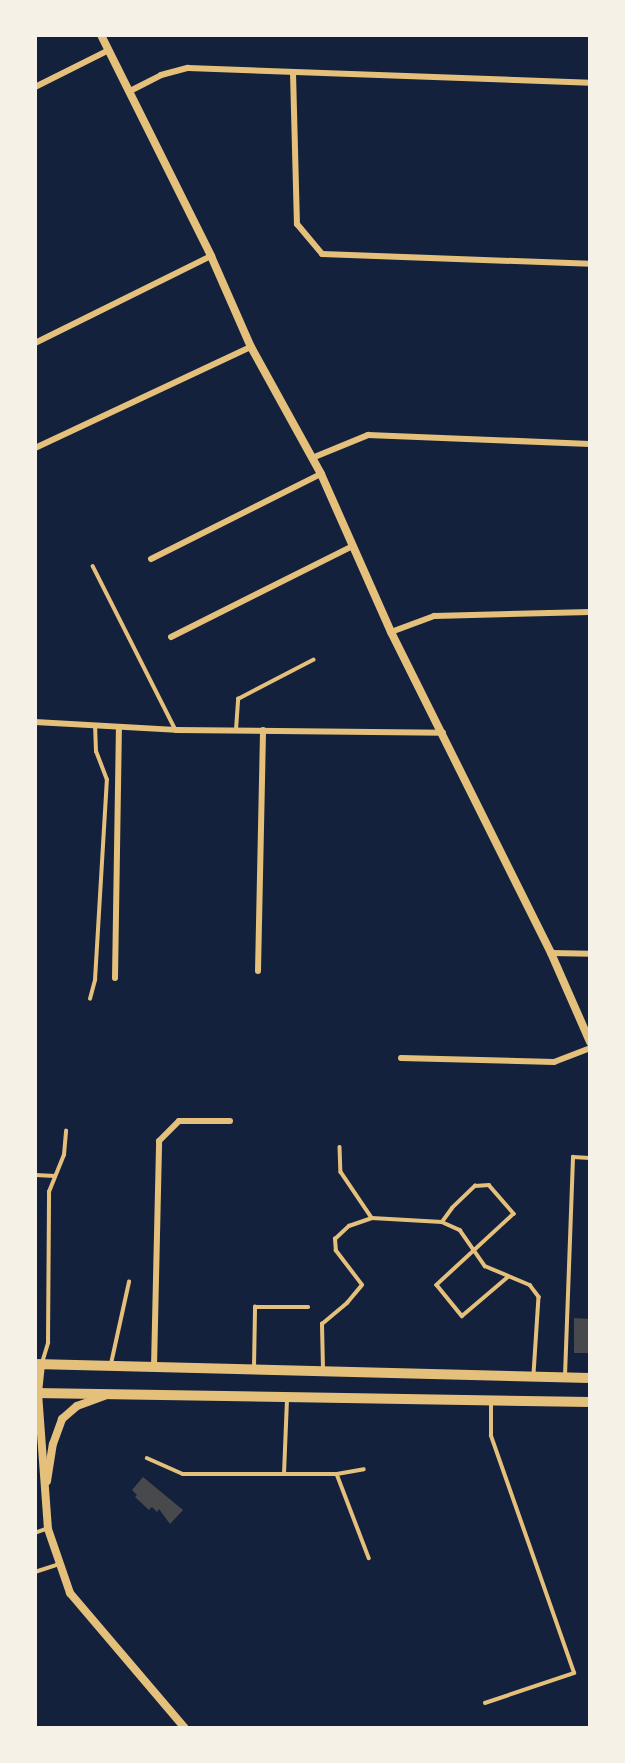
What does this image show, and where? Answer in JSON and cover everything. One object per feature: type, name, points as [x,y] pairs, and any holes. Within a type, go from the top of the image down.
[{"type":"main road","points":[[38,1364],[590,1378]]},
{"type":"main road","points":[[36,1393],[590,1402]]},
{"type":"street","points":[[101,35],[211,256],[251,346],[321,474],[391,632],[551,953],[590,1042]]},
{"type":"street","points":[[35,87],[109,50]]},
{"type":"street","points":[[130,92],[162,75],[188,68],[590,83]]},
{"type":"street","points":[[293,73],[297,224],[322,254],[590,264]]},
{"type":"street","points":[[35,343],[211,256]]},
{"type":"street","points":[[35,448],[251,346]]},
{"type":"street","points":[[312,458],[368,435],[590,444]]},
{"type":"street","points":[[151,559],[321,474]]},
{"type":"street","points":[[171,637],[353,546]]},
{"type":"street","points":[[391,632],[434,616],[590,612]]},
{"type":"street","points":[[35,722],[176,730],[443,733]]},
{"type":"street","points":[[115,978],[119,728]]},
{"type":"street","points":[[258,971],[263,730]]},
{"type":"street","points":[[551,953],[590,954]]},
{"type":"street","points":[[401,1058],[554,1062],[590,1048]]},
{"type":"street","points":[[154,1367],[159,1141],[179,1121],[230,1121]]},
{"type":"street","points":[[38,1364],[36,1393],[48,1529],[70,1593],[185,1728]]},
{"type":"street","points":[[45,1494],[53,1444],[62,1419],[77,1406],[112,1394]]},
{"type":"lane","points":[[93,566],[176,730]]},
{"type":"lane","points":[[236,730],[238,699],[313,660]]},
{"type":"lane","points":[[90,999],[95,980],[107,780],[96,752],[96,726]]},
{"type":"lane","points":[[38,1364],[48,1343],[49,1192],[64,1155],[65,1131]]},
{"type":"lane","points":[[340,1147],[341,1172],[372,1218]]},
{"type":"lane","points":[[565,1377],[573,1157],[590,1158]]},
{"type":"lane","points":[[35,1175],[55,1176]]},
{"type":"lane","points":[[442,1222],[475,1186],[489,1185],[514,1214],[437,1285],[462,1316],[508,1277]]},
{"type":"lane","points":[[323,1371],[321,1324],[347,1303],[362,1285],[336,1251],[335,1239],[349,1226],[372,1218],[442,1222],[460,1230],[485,1266],[530,1285],[539,1297],[534,1377]]},
{"type":"lane","points":[[110,1366],[129,1282]]},
{"type":"lane","points":[[254,1370],[255,1307],[308,1307]]},
{"type":"lane","points":[[284,1474],[287,1397]]},
{"type":"lane","points":[[485,1703],[574,1673],[491,1436],[491,1401]]},
{"type":"lane","points":[[147,1458],[183,1474],[337,1474],[364,1469]]},
{"type":"lane","points":[[337,1474],[369,1558]]},
{"type":"lane","points":[[35,1533],[48,1529]]},
{"type":"lane","points":[[35,1572],[59,1564]]},
{"type":"building","points":[[574,1318],[590,1319],[590,1353],[574,1353]]},
{"type":"building","points":[[143,1477],[183,1510],[170,1524],[159,1509],[157,1512],[152,1507],[149,1510],[135,1497],[137,1495],[132,1490]]}]
